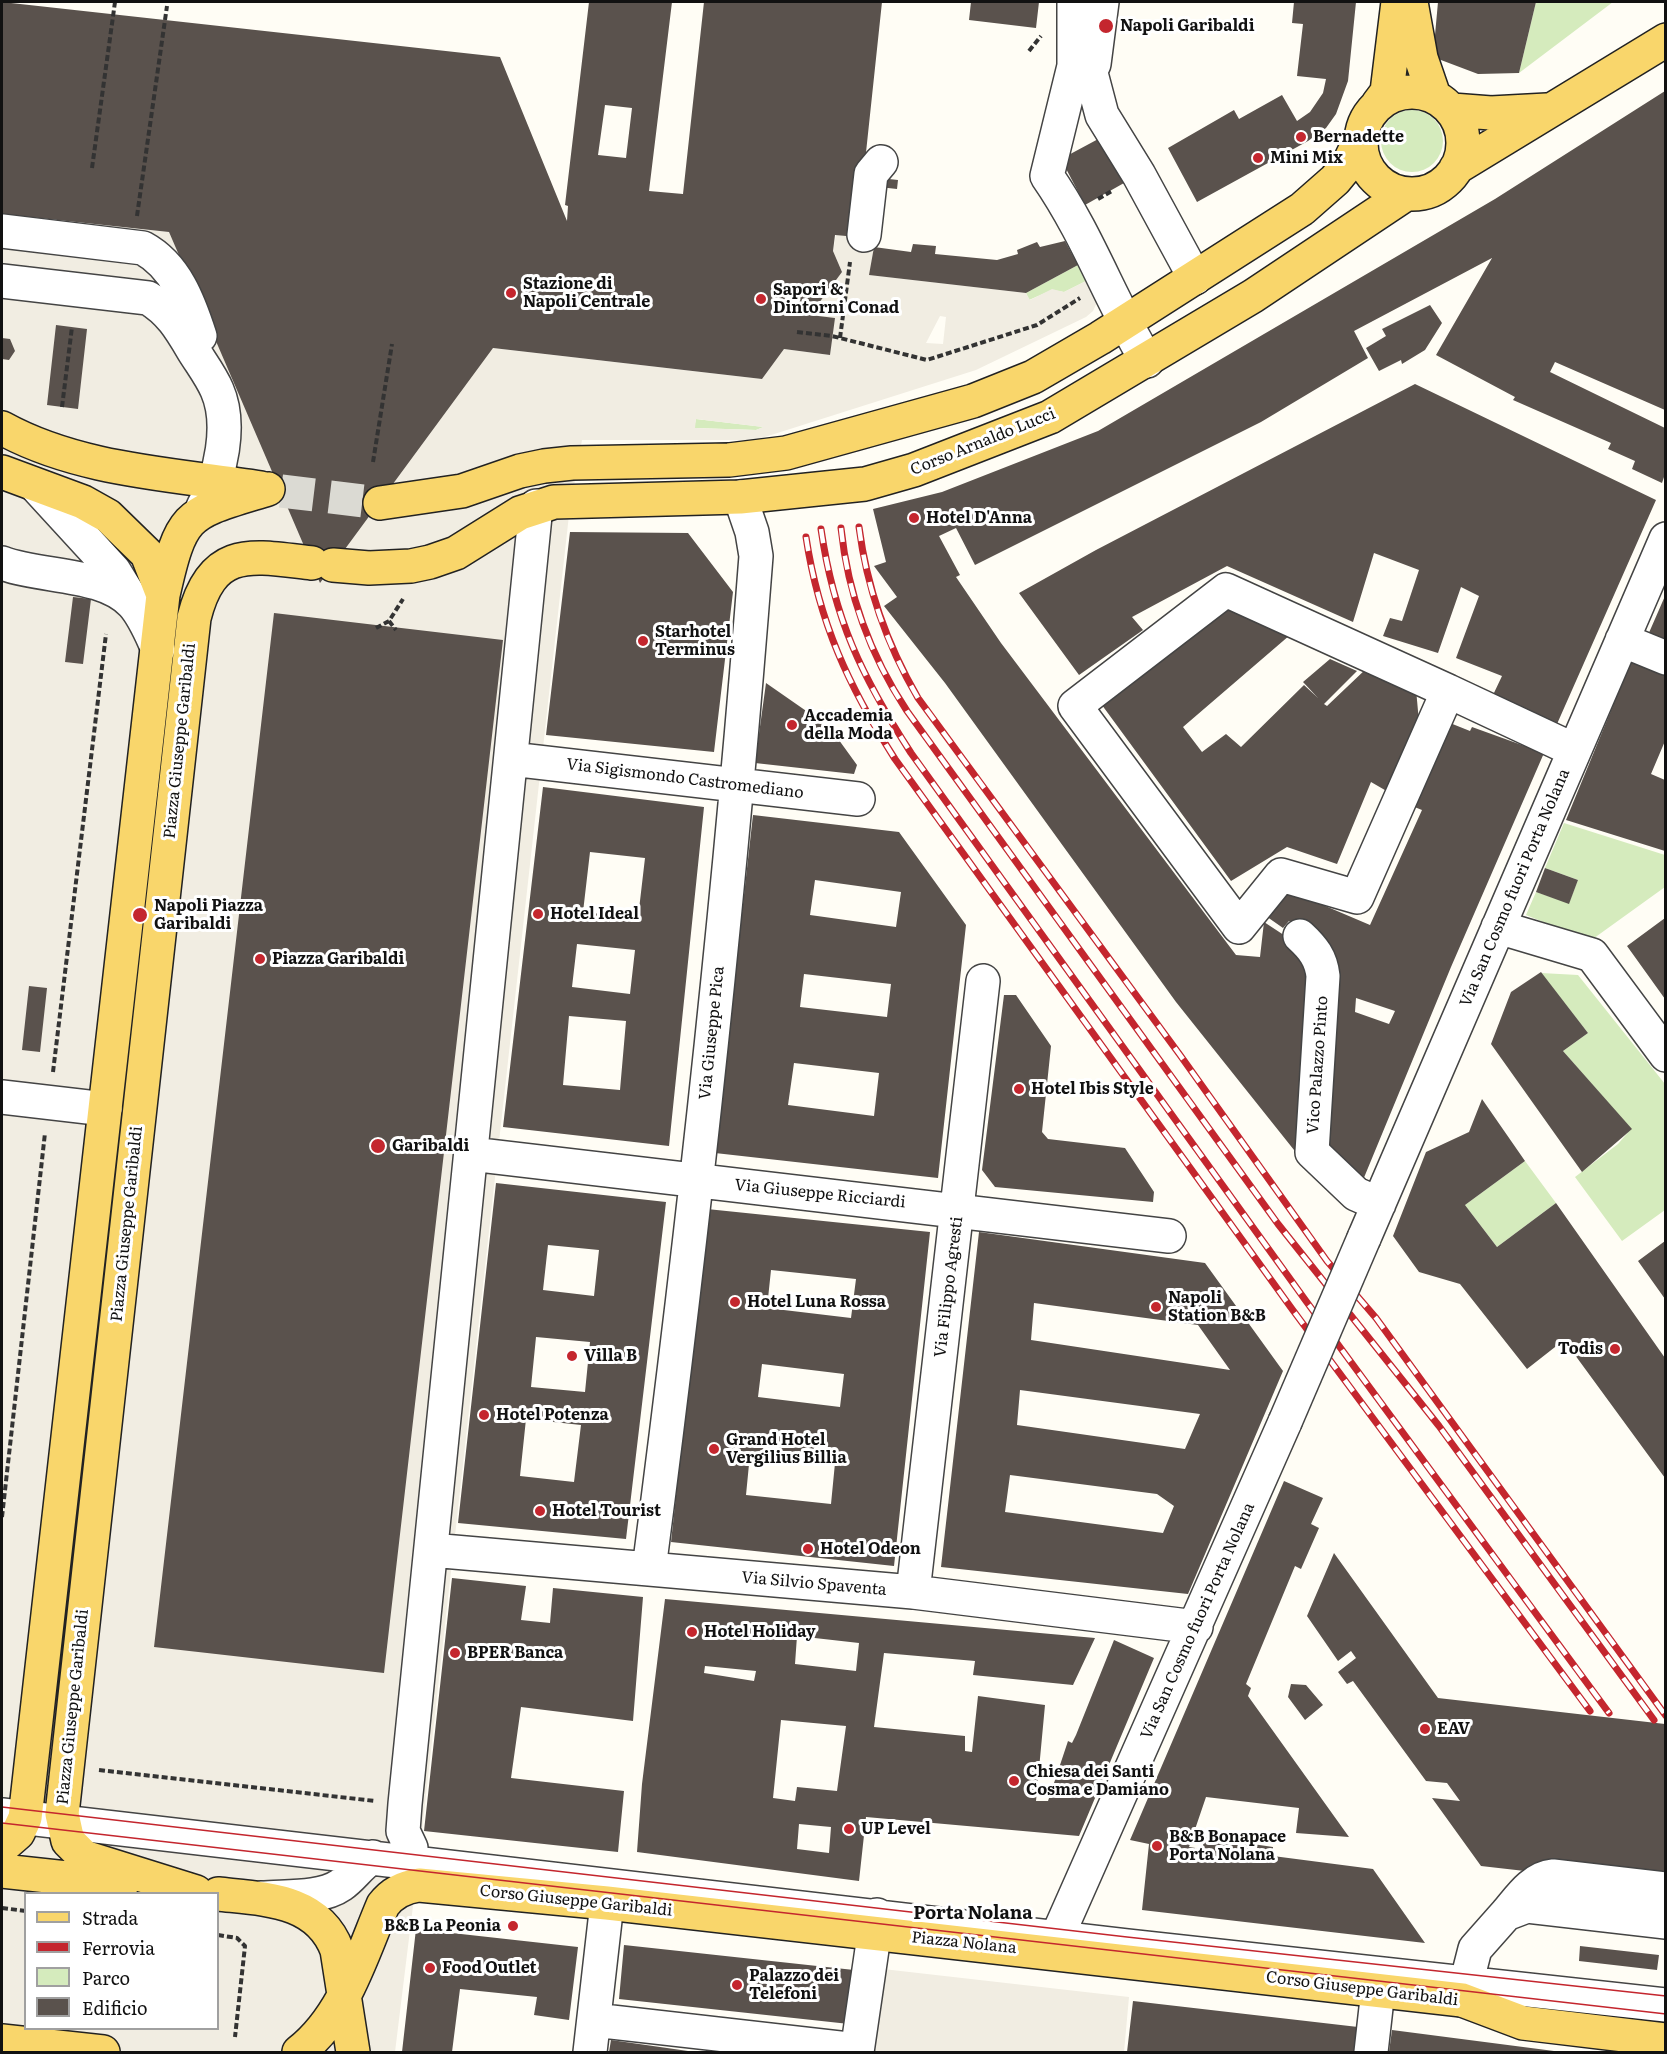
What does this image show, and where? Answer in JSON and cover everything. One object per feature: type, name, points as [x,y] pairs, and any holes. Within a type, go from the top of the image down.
[{"type":"main road","points":[[380,503],[462,491],[520,471],[572,463],[729,460],[786,453],[837,441],[974,401],[1034,377],[1124,323],[1302,209],[1335,180],[1349,163],[1366,121],[1387,92],[1398,2]]},
{"type":"main road","points":[[1361,138],[1365,161],[1374,177],[1384,186],[1406,194],[1432,190],[1446,181],[1456,168],[1464,143],[1459,120],[1443,103],[1420,57],[1410,2]]},
{"type":"main road","points":[[1456,168],[1665,40]]},
{"type":"main road","points":[[1378,104],[1393,95],[1406,91],[1443,103],[1491,112],[1549,110]]},
{"type":"main road","name":"Corso Arnaldo Lucci","points":[[570,500],[740,497],[854,485],[914,470],[1050,417],[1253,296],[1406,194]]},
{"type":"main road","name":"Piazza Giuseppe Garibaldi","points":[[2,428],[29,443],[66,456],[275,490],[200,512],[180,532],[149,600]]},
{"type":"main road","name":"Piazza Giuseppe Garibaldi","points":[[13,1816],[105,1109],[158,649],[149,600],[147,554],[108,516],[83,502],[17,478]]},
{"type":"main road","name":"Piazza Giuseppe Garibaldi","points":[[205,1892],[84,1857],[68,1841],[62,1822],[71,1720],[196,606],[210,579],[223,567],[239,560],[263,557],[369,568],[411,566],[456,553],[536,506],[570,500]]},
{"type":"main road","points":[[2,1846],[18,1833],[13,1816]]},
{"type":"main road","name":"Piazza Giuseppe Garibaldi","points":[[2,1872],[198,1892]]},
{"type":"main road","name":"Corso Giuseppe Garibaldi","points":[[344,1996],[383,1905],[389,1897],[407,1886],[419,1885],[607,1903],[876,1924]]},
{"type":"main road","name":"Piazza Giuseppe Garibaldi","points":[[219,1894],[287,1904],[309,1913],[322,1923],[331,1935],[337,1950],[353,2052]]},
{"type":"main road","name":"Piazza Nolana","points":[[876,1924],[1055,1945]]},
{"type":"main road","name":"Corso Giuseppe Garibaldi","points":[[1055,1945],[1378,1990],[1464,1991],[1523,2023],[1653,2044]]},
{"type":"main road","points":[[299,2052],[324,2029],[344,1996]]},
{"type":"main road","points":[[2,2041],[63,2050],[103,2052]]},
{"type":"street","points":[[1074,2],[1083,72],[1102,115],[1139,175],[1195,278]]},
{"type":"street","points":[[1084,2],[1087,58],[1047,176],[1072,212],[1107,281],[1124,323],[1147,361]]},
{"type":"street","points":[[1083,72],[1102,2]]},
{"type":"street","points":[[857,246],[872,174],[881,162]]},
{"type":"street","points":[[2,231],[143,248],[155,255],[171,272],[182,289],[222,405],[223,426],[216,481],[200,512]]},
{"type":"street","points":[[2,281],[148,298],[173,317],[217,389]]},
{"type":"street","points":[[17,478],[42,528],[95,583]]},
{"type":"street","name":"Via Giuseppe Pica","points":[[649,1569],[696,1180],[739,785],[756,556],[752,532],[740,497]]},
{"type":"street","points":[[411,1848],[403,1831],[405,1804],[536,506]]},
{"type":"street","name":"Via San Cosmo fuori Porta Nolana","points":[[1055,1945],[1285,1422],[1665,539]]},
{"type":"street","points":[[7,559],[149,600]]},
{"type":"street","points":[[1448,691],[1357,897],[1281,875],[1239,927],[1075,706],[1226,590],[1448,691],[1574,750]]},
{"type":"street","points":[[1622,640],[1665,658]]},
{"type":"street","name":"Via Sigismondo Castromediano","points":[[511,759],[858,799]]},
{"type":"street","points":[[1498,927],[1592,955],[1665,1055]]},
{"type":"street","name":"Vico Palazzo Pinto","points":[[1300,936],[1314,949],[1322,964],[1323,976],[1312,1152],[1356,1194],[1379,1204]]},
{"type":"street","name":"Via Filippo Agresti","points":[[914,1592],[983,981]]},
{"type":"street","points":[[2,1097],[105,1109]]},
{"type":"street","name":"Via Giuseppe Ricciardi","points":[[471,1154],[1168,1236]]},
{"type":"street","name":"Via Silvio Spaventa","points":[[431,1550],[914,1592],[1196,1627]]},
{"type":"street","points":[[13,1816],[477,1869],[876,1924],[857,2051],[594,2020]]},
{"type":"street","points":[[256,1899],[317,1893],[341,1885],[360,1864],[374,1857]]},
{"type":"street","points":[[419,1885],[477,1869]]},
{"type":"street","points":[[1464,1991],[1475,1949],[1524,1892],[1542,1877],[1553,1875],[1665,1889]]},
{"type":"street","points":[[590,2052],[607,1903]]},
{"type":"street","points":[[1506,1914],[1527,1906],[1665,1922]]},
{"type":"street","points":[[1055,1945],[1464,1991],[1665,2005]]},
{"type":"street","points":[[1371,2052],[1378,1990]]},
{"type":"path","points":[[92,168],[115,2]]},
{"type":"path","points":[[137,218],[167,6]]},
{"type":"path","points":[[1029,51],[1047,28]]},
{"type":"path","points":[[1097,200],[1117,188]]},
{"type":"path","points":[[840,338],[857,246]]},
{"type":"path","points":[[797,332],[840,338],[927,360],[1037,325],[1087,294]]},
{"type":"path","points":[[62,407],[72,327]]},
{"type":"path","points":[[373,462],[392,344]]},
{"type":"path","points":[[376,628],[389,621],[406,594]]},
{"type":"path","points":[[389,621],[396,630]]},
{"type":"path","points":[[53,1073],[106,634]]},
{"type":"path","points":[[2,1517],[46,1127]]},
{"type":"path","points":[[96,1770],[405,1804]]},
{"type":"path","points":[[2,1908],[24,1911]]},
{"type":"path","points":[[219,1935],[237,1938],[245,1946],[246,1958],[235,2037]]},
{"type":"green space","points":[[1536,2],[1613,2],[1519,73]]},
{"type":"green space","points":[[1412,110],[1424,112],[1434,119],[1441,129],[1443,141],[1441,153],[1434,163],[1424,170],[1412,172],[1400,170],[1390,163],[1383,153],[1381,141],[1383,129],[1390,119],[1400,112]]},
{"type":"green space","points":[[1078,265],[1086,281],[1064,292],[1052,290],[1029,300],[1026,293]]},
{"type":"green space","points":[[696,419],[764,427],[756,430],[694,428]]},
{"type":"green space","points":[[1564,823],[1665,855],[1665,887],[1590,941],[1526,915],[1536,892],[1569,903],[1578,880],[1545,868]]},
{"type":"green space","points":[[1541,973],[1578,975],[1665,1084],[1665,1210],[1622,1241],[1575,1177],[1618,1144],[1631,1129],[1563,1051],[1588,1033]]},
{"type":"green space","points":[[1525,1161],[1556,1203],[1497,1247],[1465,1205]]},
{"type":"shaded area","name":"Piazza Garibaldi","points":[[2,214],[169,232],[252,421],[493,348],[762,379],[784,349],[830,355],[834,318],[810,315],[842,272],[833,251],[836,235],[875,239],[870,275],[1026,293],[1030,300],[1052,289],[1064,292],[1086,281],[1078,265],[1085,261],[1099,298],[1093,311],[1086,317],[976,370],[754,440],[582,440],[569,515],[420,1849],[395,2052],[2,2052]],"holes":[[[940,316],[946,317],[943,344],[926,343]],[[696,419],[763,427],[756,430],[695,428]]]},
{"type":"shaded area","points":[[883,1969],[1129,1997],[1124,2052],[873,2052]]},
{"type":"building","name":"Stazione di Napoli Centrale","points":[[2,2],[500,57],[567,221],[568,206],[565,205],[589,2],[672,2],[649,191],[683,194],[704,2],[882,2],[857,237],[835,235],[833,251],[842,272],[810,315],[835,318],[830,355],[784,349],[762,379],[493,348],[320,583],[169,232],[2,214]],"holes":[[[605,105],[632,108],[626,158],[598,155]]]},
{"type":"building","points":[[971,2],[1039,2],[1036,28],[969,20]]},
{"type":"building","points":[[1294,2],[1356,2],[1348,81],[1336,114],[1326,128],[1308,141],[1197,202],[1168,148],[1234,110],[1239,119],[1282,95],[1297,121],[1310,112],[1323,93],[1326,79],[1297,76],[1303,24],[1292,23]]},
{"type":"building","points":[[1438,2],[1536,2],[1519,73],[1478,74],[1433,57]]},
{"type":"building","points":[[1665,91],[1665,410],[1555,362],[1550,372],[1665,428],[1665,474],[1662,483],[1632,469],[1635,461],[1608,449],[1611,443],[1513,400],[1515,397],[1436,355],[1492,258],[1354,331],[1368,358],[1261,422],[975,565],[956,528],[939,536],[960,575],[956,577],[1001,643],[1236,955],[1260,957],[1264,922],[1299,945],[1312,965],[1298,1155],[1176,1002],[945,683],[884,606],[897,597],[874,566],[886,562],[873,509],[942,492],[1098,431],[1495,199]]},
{"type":"building","points":[[1102,137],[1124,183],[1085,205],[1061,159]]},
{"type":"building","points":[[880,178],[898,180],[897,189],[879,187]]},
{"type":"building","points":[[1065,241],[1078,265],[1026,293],[869,275],[874,247],[911,252],[913,244],[936,246],[935,254],[997,260],[1018,254],[1017,250],[1037,242],[1040,247]]},
{"type":"building","points":[[1430,305],[1442,323],[1425,350],[1402,364],[1401,360],[1379,371],[1366,348],[1386,336],[1382,329]]},
{"type":"building","points":[[56,325],[87,329],[78,409],[47,405]]},
{"type":"building","points":[[2,338],[10,339],[15,351],[9,360],[2,359]]},
{"type":"building","points":[[1415,384],[1656,500],[1557,724],[1493,695],[1502,676],[1456,658],[1479,596],[1461,587],[1438,653],[1383,636],[1390,618],[1402,621],[1419,570],[1374,553],[1353,622],[1227,566],[1132,617],[1143,630],[1079,675],[1019,593],[1096,550]]},
{"type":"building","points":[[570,532],[688,533],[733,592],[714,752],[546,735]]},
{"type":"building","points":[[1665,596],[1665,643],[1648,635]]},
{"type":"building","points":[[73,597],[91,599],[83,664],[65,662]]},
{"type":"building","points":[[1218,602],[1290,635],[1183,727],[1202,752],[1226,734],[1241,747],[1304,685],[1318,698],[1303,682],[1330,659],[1357,671],[1324,704],[1327,706],[1367,668],[1416,689],[1419,722],[1390,793],[1371,782],[1337,864],[1287,847],[1231,881],[1099,701]]},
{"type":"building","points":[[274,613],[503,640],[384,1673],[154,1647]]},
{"type":"building","points":[[1633,657],[1665,671],[1665,741],[1651,774],[1665,780],[1665,851],[1566,820]]},
{"type":"building","name":"Accademia della Moda","points":[[766,683],[812,715],[836,736],[857,765],[854,774],[755,763]]},
{"type":"building","points":[[1445,721],[1470,731],[1472,727],[1544,753],[1451,967],[1363,1180],[1326,1163],[1334,951],[1289,921],[1283,928],[1263,914],[1276,885],[1370,925],[1422,810],[1412,806]],"holes":[[[1356,998],[1395,1011],[1389,1024],[1355,1012]]]},
{"type":"building","points":[[543,787],[704,807],[669,1146],[503,1127]],"holes":[[[590,852],[645,858],[638,918],[583,912]],[[577,944],[635,950],[630,994],[572,987]],[[569,1016],[626,1021],[620,1090],[563,1085]]]},
{"type":"building","points":[[753,815],[899,832],[966,925],[938,1178],[715,1153]],"holes":[[[815,880],[901,892],[896,927],[810,915]],[[804,974],[891,984],[887,1017],[800,1007]],[[794,1063],[879,1073],[874,1116],[788,1105]]]},
{"type":"building","points":[[1545,868],[1578,880],[1569,904],[1536,892]]},
{"type":"building","points":[[1665,918],[1665,999],[1627,946]]},
{"type":"building","points":[[1541,972],[1588,1033],[1563,1051],[1632,1129],[1582,1172],[1491,1044],[1511,992]]},
{"type":"building","points":[[29,986],[47,988],[40,1052],[22,1050]]},
{"type":"building","name":"Hotel Ibis Style","points":[[1004,995],[1016,995],[1051,1046],[1042,1132],[1048,1139],[1125,1148],[1154,1192],[1153,1202],[995,1187],[982,1170]]},
{"type":"building","points":[[1482,1099],[1525,1161],[1465,1205],[1497,1247],[1556,1203],[1665,1358],[1665,1478],[1564,1340],[1527,1369],[1460,1284],[1419,1272],[1393,1236],[1426,1152],[1469,1132]]},
{"type":"building","points":[[496,1183],[666,1202],[626,1539],[458,1523]],"holes":[[[548,1245],[599,1250],[594,1296],[543,1290]],[[536,1337],[590,1342],[585,1392],[531,1387]],[[526,1419],[581,1425],[574,1482],[520,1476]]]},
{"type":"building","points":[[707,1209],[930,1232],[894,1566],[671,1542]],"holes":[[[771,1270],[856,1279],[851,1318],[767,1308]],[[762,1364],[844,1374],[840,1407],[758,1397]],[[750,1454],[835,1463],[831,1504],[746,1495]]]},
{"type":"building","points":[[979,1232],[1205,1263],[1283,1371],[1188,1594],[941,1567]],"holes":[[[1034,1303],[1198,1325],[1230,1370],[1031,1340]],[[1020,1390],[1200,1414],[1185,1449],[1017,1425]],[[1010,1475],[1157,1494],[1174,1506],[1163,1533],[1005,1512]]]},
{"type":"building","points":[[1665,1241],[1665,1299],[1638,1261]]},
{"type":"building","points":[[1284,1481],[1323,1498],[1311,1524],[1319,1528],[1301,1569],[1295,1566],[1246,1684],[1251,1688],[1248,1696],[1349,1837],[1296,1833],[1299,1808],[1206,1797],[1189,1847],[1202,1849],[1205,1837],[1273,1847],[1273,1856],[1373,1869],[1425,1943],[1142,1910],[1149,1844],[1130,1840]]},
{"type":"building","points":[[1334,1553],[1438,1698],[1665,1724],[1665,1887],[1481,1866],[1432,1798],[1460,1801],[1447,1783],[1426,1781],[1353,1681],[1347,1684],[1338,1672],[1356,1658],[1351,1651],[1338,1661],[1307,1616]]},
{"type":"building","points":[[452,1578],[526,1586],[521,1620],[550,1623],[553,1588],[643,1597],[633,1721],[521,1707],[511,1778],[624,1791],[618,1852],[424,1831]]},
{"type":"building","points":[[665,1599],[1095,1638],[1073,1685],[973,1675],[975,1661],[884,1653],[874,1727],[965,1736],[965,1751],[972,1752],[978,1696],[1045,1705],[1036,1801],[1048,1801],[1068,1741],[1072,1743],[1076,1735],[1114,1640],[1154,1658],[1079,1836],[866,1817],[859,1881],[637,1852],[642,1784]],"holes":[[[797,1636],[859,1643],[856,1671],[795,1664]],[[705,1666],[756,1671],[754,1681],[704,1673]],[[781,1720],[846,1726],[837,1791],[797,1787],[795,1801],[773,1798]],[[799,1824],[831,1827],[829,1853],[797,1849]]]},
{"type":"building","points":[[1291,1684],[1306,1685],[1323,1705],[1305,1720],[1288,1697]]},
{"type":"building","points":[[416,1929],[578,1947],[569,2020],[534,2015],[537,1997],[460,1989],[452,2052],[402,2052]]},
{"type":"building","name":"Palazzo dei Telefoni","points":[[624,1945],[854,1970],[849,2024],[619,1999]]},
{"type":"building","points":[[1580,1946],[1659,1955],[1657,1970],[1579,1961]]},
{"type":"building","points":[[1133,2001],[1358,2027],[1355,2052],[1127,2052]]},
{"type":"building","points":[[1392,2030],[1554,2051],[1389,2052]]},
{"type":"building","points":[[611,2040],[688,2051],[609,2052]]},
{"type":"tunnel","points":[[281,491],[380,503]]},
{"type":"tram line","points":[[2,1807],[1127,1937],[1666,1996]]},
{"type":"tram line","points":[[2,1823],[1666,2014]]},
{"type":"railway","points":[[859,527],[867,572],[879,615],[896,657],[918,698],[1180,1055],[1327,1261],[1376,1318],[1666,1716]]},
{"type":"railway","points":[[841,528],[849,577],[863,624],[882,668],[907,711],[1278,1224],[1439,1426],[1654,1720]]},
{"type":"railway","points":[[821,529],[834,591],[852,646],[878,699],[911,753],[1306,1301],[1609,1713]]},
{"type":"railway","points":[[806,537],[819,598],[838,653],[850,680],[895,759],[1292,1309],[1590,1711]]},
{"type":"place","name":"Napoli Garibaldi","points":[[1106,26]]},
{"type":"place","name":"Bernadette","points":[[1301,137]]},
{"type":"place","name":"Mini Mix","points":[[1258,158]]},
{"type":"place","name":"Stazione di Napoli Centrale","points":[[511,293]]},
{"type":"place","name":"Sapori & Dintorni Conad","points":[[761,299]]},
{"type":"place","name":"Hotel D'Anna","points":[[914,518]]},
{"type":"place","name":"Starhotel Terminus","points":[[643,641]]},
{"type":"place","name":"Accademia della Moda","points":[[792,725]]},
{"type":"place","name":"Hotel Ideal","points":[[538,914]]},
{"type":"place","name":"Napoli Piazza Garibaldi","points":[[140,915]]},
{"type":"place","name":"Piazza Garibaldi","points":[[260,959]]},
{"type":"place","name":"Hotel Ibis Style","points":[[1019,1089]]},
{"type":"place","name":"Garibaldi","points":[[378,1146]]},
{"type":"place","name":"Hotel Luna Rossa","points":[[735,1302]]},
{"type":"place","name":"Napoli Station B&B","points":[[1156,1307]]},
{"type":"place","name":"Todis","points":[[1615,1349]]},
{"type":"place","name":"Villa B","points":[[572,1356]]},
{"type":"place","name":"Hotel Potenza","points":[[484,1415]]},
{"type":"place","name":"Grand Hotel Vergilius Billia","points":[[714,1449]]},
{"type":"place","name":"Hotel Tourist","points":[[540,1511]]},
{"type":"place","name":"Hotel Odeon","points":[[808,1549]]},
{"type":"place","name":"Hotel Holiday","points":[[692,1632]]},
{"type":"place","name":"BPER Banca","points":[[455,1653]]},
{"type":"place","name":"EAV","points":[[1425,1729]]},
{"type":"place","name":"Chiesa dei Santi Cosma e Damiano","points":[[1014,1781]]},
{"type":"place","name":"UP Level","points":[[849,1829]]},
{"type":"place","name":"B&B Bonapace Porta Nolana","points":[[1157,1846]]},
{"type":"place","name":"B&B La Peonia","points":[[513,1926]]},
{"type":"place","name":"Food Outlet","points":[[430,1968]]},
{"type":"place","name":"Palazzo dei Telefoni","points":[[737,1985]]},
{"type":"district","name":"Porta Nolana","points":[[973,1914]]}]
